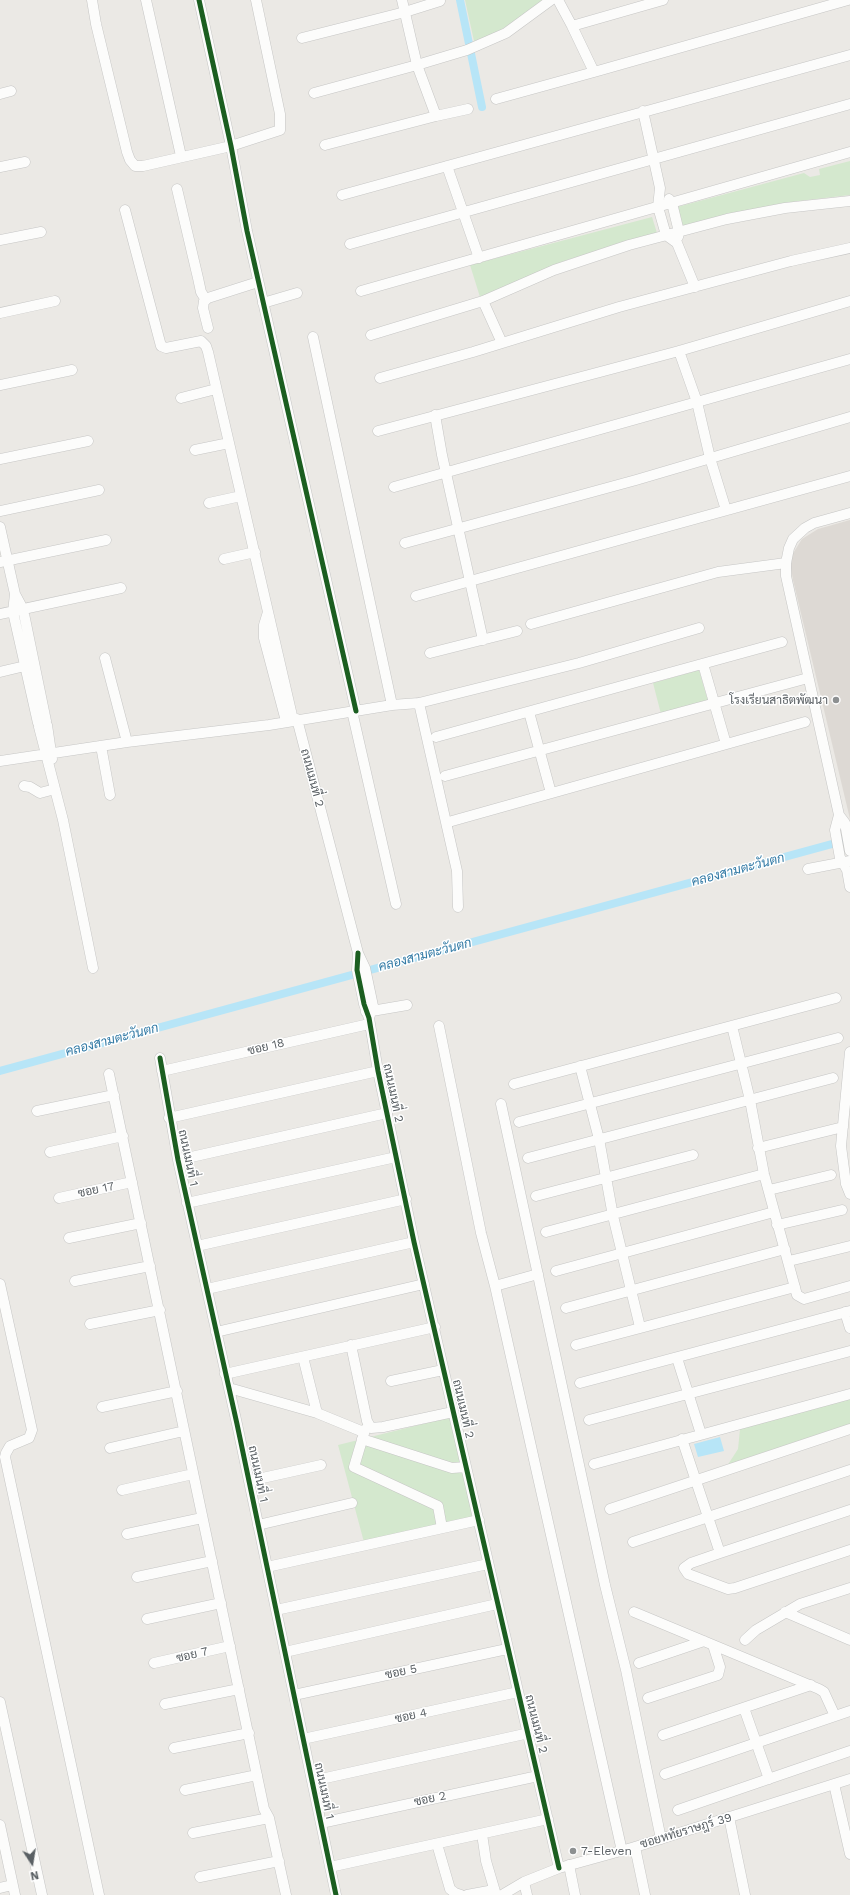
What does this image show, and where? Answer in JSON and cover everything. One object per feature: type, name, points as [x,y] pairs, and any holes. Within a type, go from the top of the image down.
[{"type":"street","points":[[92,0],[96,24],[130,160],[135,166],[143,166],[231,146],[280,130],[281,122],[256,0]]},
{"type":"street","points":[[146,0],[182,156]]},
{"type":"street","points":[[199,0],[231,146],[258,282],[396,904]]},
{"type":"street","points":[[402,0],[417,65],[436,116]]},
{"type":"street","points":[[314,93],[467,50],[506,33],[551,0]]},
{"type":"street","points":[[558,0],[594,72]]},
{"type":"street","points":[[572,26],[663,0]]},
{"type":"street","points":[[496,98],[594,72],[848,0]]},
{"type":"street","points":[[302,38],[405,12],[440,1]]},
{"type":"street","points":[[342,195],[850,55]]},
{"type":"street","points":[[0,94],[11,92]]},
{"type":"street","points":[[350,244],[850,104]]},
{"type":"street","points":[[325,145],[468,109]]},
{"type":"street","points":[[643,111],[660,188],[658,207],[666,235],[677,243],[695,287]]},
{"type":"street","points":[[361,291],[850,152]]},
{"type":"street","points":[[0,167],[25,162]]},
{"type":"street","points":[[447,166],[479,258]]},
{"type":"street","points":[[660,188],[672,203],[679,232],[677,243]]},
{"type":"street","points":[[177,189],[198,278],[206,300],[203,308],[208,328]]},
{"type":"street","points":[[372,335],[483,301],[554,270],[629,244],[727,219],[784,208],[850,201]]},
{"type":"street","points":[[125,210],[161,346],[166,348],[201,340],[206,346],[208,352],[228,443],[255,552],[224,559]]},
{"type":"street","points":[[0,240],[41,232]]},
{"type":"street","points":[[380,378],[619,307],[791,261],[850,248]]},
{"type":"street","points":[[206,300],[258,282]]},
{"type":"street","points":[[263,303],[297,294]]},
{"type":"street","points":[[0,313],[56,301]]},
{"type":"street","points":[[483,301],[502,342]]},
{"type":"street","points":[[378,431],[679,351],[850,301]]},
{"type":"street","points":[[313,337],[392,705]]},
{"type":"street","points":[[679,351],[696,402],[710,458],[726,510]]},
{"type":"street","points":[[394,487],[850,359]]},
{"type":"street","points":[[0,385],[72,370]]},
{"type":"street","points":[[181,398],[216,389]]},
{"type":"street","points":[[435,415],[445,472],[459,528],[483,640]]},
{"type":"street","points":[[405,543],[710,458],[850,417]]},
{"type":"street","points":[[0,459],[88,440]]},
{"type":"street","points":[[195,450],[228,443]]},
{"type":"street","points":[[416,596],[850,476]]},
{"type":"street","points":[[0,511],[99,490]]},
{"type":"street","points":[[209,504],[241,496]]},
{"type":"street","points":[[850,513],[814,523],[804,528],[794,539],[789,548],[786,564],[786,576],[808,678],[839,815],[845,825],[850,851]]},
{"type":"street","points":[[0,527],[4,561],[15,594],[93,968]]},
{"type":"street","points":[[4,561],[106,540]]},
{"type":"street","name":"ถนนเมนที่ 2","points":[[255,552],[268,610],[264,625],[264,638],[292,720],[358,953],[365,986],[373,1006],[369,1016],[378,1071],[443,1370],[479,1520],[507,1649],[529,1733],[548,1819],[575,1895]]},
{"type":"street","points":[[531,624],[718,572],[786,564]]},
{"type":"street","points":[[0,614],[121,588]]},
{"type":"street","points":[[18,611],[25,666],[43,724]]},
{"type":"street","points":[[0,761],[128,742],[269,725],[292,720],[419,702],[579,663],[698,628]]},
{"type":"street","points":[[430,653],[517,631]]},
{"type":"street","points":[[436,737],[782,642]]},
{"type":"street","points":[[105,658],[128,742]]},
{"type":"street","points":[[703,664],[726,744]]},
{"type":"street","points":[[0,672],[25,666]]},
{"type":"street","points":[[445,776],[540,752],[808,678]]},
{"type":"street","points":[[419,702],[457,871],[458,907]]},
{"type":"street","points":[[529,712],[551,793]]},
{"type":"street","points":[[452,821],[805,722]]},
{"type":"street","points":[[101,746],[110,795]]},
{"type":"street","points":[[24,786],[30,787],[40,793],[55,789]]},
{"type":"street","points":[[839,815],[835,830],[846,863],[850,887]]},
{"type":"street","points":[[808,869],[846,863]]},
{"type":"street","points":[[514,1084],[836,998]]},
{"type":"street","name":"ซอย 18","points":[[162,1071],[408,1005]]},
{"type":"street","points":[[439,1026],[481,1233],[495,1286],[622,1851]]},
{"type":"street","points":[[732,1026],[750,1100],[764,1174],[777,1225],[789,1261],[797,1295],[804,1299],[850,1286]]},
{"type":"street","points":[[519,1122],[741,1062],[838,1038]]},
{"type":"street","points":[[850,1052],[847,1112],[843,1127],[841,1146],[846,1184],[850,1194]]},
{"type":"street","name":"ถนนเมนที่ 1","points":[[160,1058],[169,1118],[229,1388],[336,1895]]},
{"type":"street","points":[[580,1066],[599,1139],[613,1216],[640,1327]]},
{"type":"street","points":[[169,1118],[378,1071]]},
{"type":"street","points":[[109,1074],[177,1391],[192,1474],[258,1775],[265,1815],[276,1862],[286,1895]]},
{"type":"street","points":[[528,1158],[833,1078]]},
{"type":"street","points":[[37,1111],[114,1095]]},
{"type":"street","points":[[501,1104],[605,1585],[626,1670],[661,1839]]},
{"type":"street","points":[[178,1160],[387,1113]]},
{"type":"street","points":[[758,1148],[843,1127]]},
{"type":"street","points":[[50,1152],[123,1136]]},
{"type":"street","points":[[536,1196],[693,1155]]},
{"type":"street","points":[[187,1203],[396,1156]]},
{"type":"street","points":[[546,1232],[613,1216],[764,1174]]},
{"type":"street","points":[[769,1190],[831,1175]]},
{"type":"street","name":"ซอย 17","points":[[59,1198],[132,1182]]},
{"type":"street","points":[[197,1246],[406,1199]]},
{"type":"street","points":[[777,1225],[842,1210]]},
{"type":"street","points":[[556,1271],[774,1212]]},
{"type":"street","points":[[69,1238],[141,1223]]},
{"type":"street","points":[[207,1290],[414,1242]]},
{"type":"street","points":[[789,1261],[850,1246]]},
{"type":"street","points":[[566,1308],[785,1249]]},
{"type":"street","points":[[75,1281],[150,1266]]},
{"type":"street","points":[[495,1286],[538,1274]]},
{"type":"street","points":[[0,1284],[32,1430],[29,1438],[10,1446],[5,1457],[99,1895]]},
{"type":"street","points":[[216,1332],[424,1284]]},
{"type":"street","points":[[576,1345],[795,1287]]},
{"type":"street","points":[[90,1324],[160,1310]]},
{"type":"street","points":[[580,1383],[848,1312],[850,1328]]},
{"type":"street","points":[[225,1374],[351,1345],[435,1328]]},
{"type":"street","points":[[351,1345],[366,1432],[354,1467],[438,1506],[442,1528]]},
{"type":"street","points":[[589,1420],[850,1351]]},
{"type":"street","points":[[303,1357],[317,1413]]},
{"type":"street","points":[[677,1358],[701,1434]]},
{"type":"street","points":[[391,1381],[443,1370]]},
{"type":"street","points":[[229,1388],[317,1413],[452,1468],[466,1467]]},
{"type":"street","points":[[102,1407],[177,1391]]},
{"type":"street","points":[[594,1464],[850,1394]]},
{"type":"street","points":[[366,1432],[453,1412]]},
{"type":"street","points":[[610,1509],[850,1429]]},
{"type":"street","points":[[110,1448],[184,1432]]},
{"type":"street","points":[[682,1439],[720,1553]]},
{"type":"street","points":[[248,1481],[321,1464]]},
{"type":"street","points":[[633,1542],[850,1470]]},
{"type":"street","points":[[122,1490],[192,1474]]},
{"type":"street","points":[[258,1525],[352,1503]]},
{"type":"street","points":[[850,1510],[691,1563],[686,1566],[684,1570],[694,1576],[728,1588],[735,1588],[850,1550]]},
{"type":"street","points":[[127,1534],[202,1518]]},
{"type":"street","points":[[267,1567],[479,1520]]},
{"type":"street","points":[[137,1577],[212,1561]]},
{"type":"street","points":[[276,1610],[488,1564]]},
{"type":"street","points":[[745,1640],[756,1630],[800,1604],[850,1588]]},
{"type":"street","points":[[147,1619],[221,1603]]},
{"type":"street","points":[[285,1652],[497,1604]]},
{"type":"street","points":[[634,1612],[811,1685],[824,1692],[835,1716]]},
{"type":"street","points":[[785,1612],[850,1640]]},
{"type":"street","points":[[838,1634],[850,1630]]},
{"type":"street","points":[[639,1663],[709,1643]]},
{"type":"street","points":[[648,1698],[718,1675],[720,1667],[709,1643]]},
{"type":"street","name":"ซอย 7","points":[[154,1663],[230,1646]]},
{"type":"street","name":"ซอย 5","points":[[294,1695],[507,1649]]},
{"type":"street","points":[[663,1735],[811,1685]]},
{"type":"street","points":[[165,1704],[239,1689]]},
{"type":"street","name":"ซอย 4","points":[[303,1739],[518,1692]]},
{"type":"street","points":[[0,1702],[42,1895]]},
{"type":"street","points":[[744,1708],[769,1779]]},
{"type":"street","points":[[665,1774],[850,1711]]},
{"type":"street","points":[[174,1748],[249,1733]]},
{"type":"street","points":[[312,1781],[529,1733]]},
{"type":"street","points":[[678,1810],[850,1752]]},
{"type":"street","points":[[185,1790],[258,1775]]},
{"type":"street","name":"ซอย 2","points":[[321,1823],[538,1776]]},
{"type":"street","name":"ซอยหทัยราษฎร์ 39","points":[[497,1893],[518,1888],[564,1866],[622,1851],[850,1779]]},
{"type":"street","points":[[834,1784],[850,1854]]},
{"type":"street","points":[[193,1833],[265,1815]]},
{"type":"street","points":[[729,1818],[745,1895]]},
{"type":"street","points":[[330,1867],[548,1819]]},
{"type":"street","points":[[0,1825],[15,1895]]},
{"type":"street","points":[[467,1895],[497,1893],[486,1862],[482,1834]]},
{"type":"street","points":[[436,1844],[450,1889],[454,1893],[462,1895]]},
{"type":"street","points":[[635,1847],[645,1895]]},
{"type":"street","points":[[200,1877],[276,1862]]},
{"type":"street","points":[[276,1862],[279,1895]]},
{"type":"street","points":[[518,1888],[527,1895]]},
{"type":"shaded area","name":"โรงเรียนสาธิตพัฒนา","points":[[850,520],[850,819],[791,568],[792,555],[802,539],[818,529]]},
{"type":"green space","points":[[465,0],[545,0],[490,36],[474,41]]},
{"type":"green space","points":[[850,161],[850,195],[769,206],[683,226],[677,207],[804,173],[810,177],[820,175],[819,169]]},
{"type":"green space","points":[[652,217],[657,233],[567,260],[480,297],[470,265]]},
{"type":"green space","points":[[699,670],[708,701],[661,714],[653,683]]},
{"type":"green space","points":[[850,1399],[850,1425],[727,1466],[738,1449],[740,1429]]},
{"type":"green space","points":[[455,1416],[478,1519],[365,1546],[338,1445]]},
{"type":"water","points":[[720,1437],[724,1451],[698,1457],[694,1444]]},
{"type":"waterway","points":[[460,0],[482,107]]},
{"type":"waterway","name":"คลองสามตะวันตก","points":[[0,1071],[850,839]]},
{"type":"cycle path","points":[[199,0],[231,146],[247,231],[356,711]]},
{"type":"cycle path","points":[[358,953],[357,970],[364,1004],[369,1018],[378,1071],[414,1242],[559,1868]]},
{"type":"cycle path","points":[[160,1058],[178,1160],[237,1424],[336,1895]]},
{"type":"place","name":"โรงเรียนสาธิตพัฒนา","points":[[836,700]]},
{"type":"place","name":"7-Eleven","points":[[573,1851]]}]
